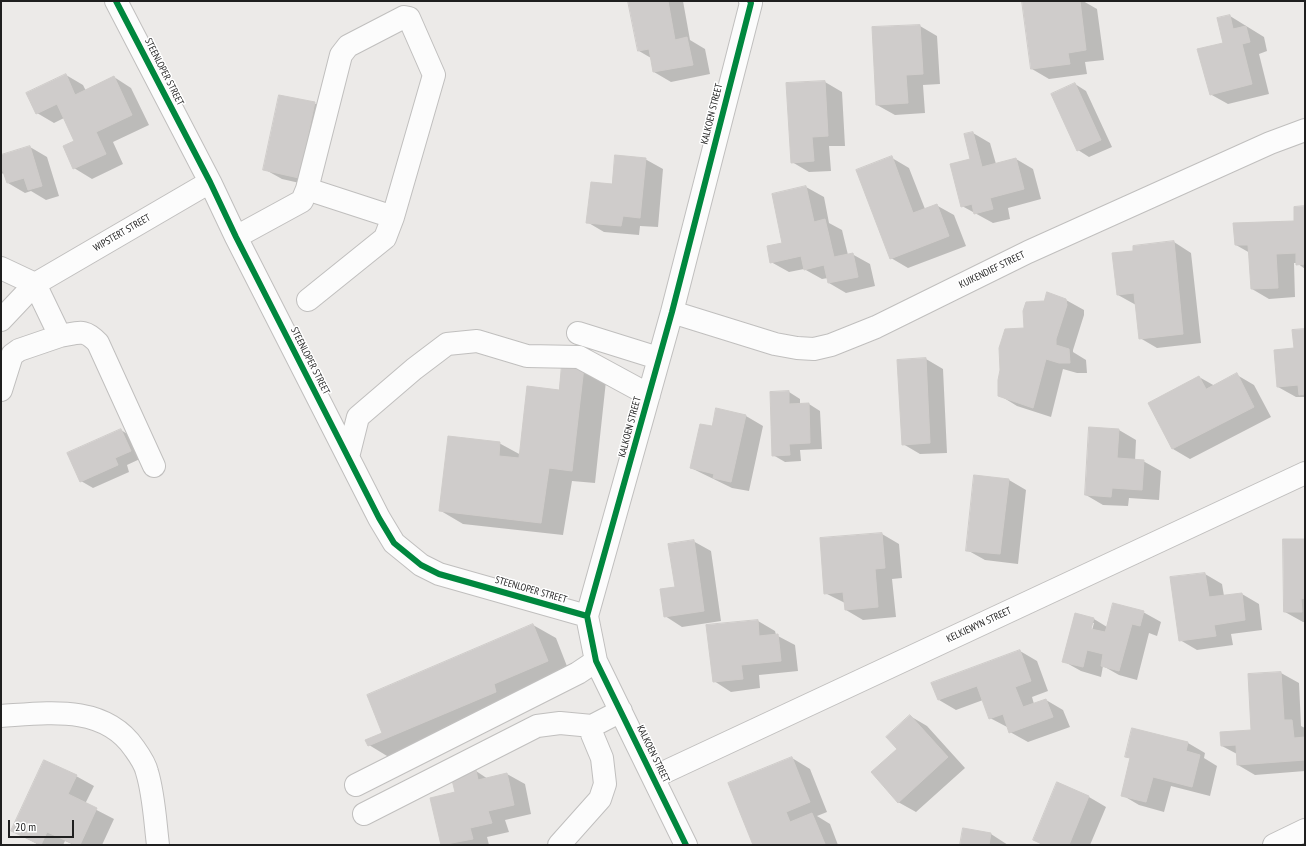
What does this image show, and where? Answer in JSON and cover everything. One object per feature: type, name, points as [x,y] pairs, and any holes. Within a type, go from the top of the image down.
[{"type":"street","name":"STEENLOPER STREET","points":[[116,1],[210,182],[236,237],[348,457],[394,543],[421,565],[439,574],[587,616]]},
{"type":"street","name":"KALKOEN STREET","points":[[686,845],[596,661],[587,616],[672,312],[756,2]]},
{"type":"street","points":[[236,237],[302,201],[307,189],[342,55],[348,46],[404,17],[409,18],[434,75],[393,217],[385,238],[308,300]]},
{"type":"street","name":"KUIKENDIEF STREET","points":[[672,312],[775,344],[814,349],[831,345],[876,327],[1042,246],[1283,137],[1305,130]]},
{"type":"street","name":"WIPSTERT STREET","points":[[1,320],[35,284],[210,182]]},
{"type":"street","points":[[307,189],[393,217]]},
{"type":"street","points":[[1,268],[35,284],[60,336]]},
{"type":"street","points":[[1,390],[12,355],[19,350],[60,336],[81,333],[90,334],[98,343],[154,466]]},
{"type":"street","points":[[578,333],[658,358]]},
{"type":"street","points":[[348,457],[358,417],[414,369],[447,344],[477,341],[527,356],[579,357],[649,395]]},
{"type":"street","name":"KELKIEWYN STREET","points":[[654,778],[1305,473]]},
{"type":"street","points":[[356,785],[578,672],[596,661]]},
{"type":"street","points":[[364,814],[537,726],[560,723],[592,726],[621,711]]},
{"type":"street","points":[[1,716],[58,712],[83,715],[98,720],[115,729],[124,736],[140,757],[147,771],[158,845]]},
{"type":"street","points":[[560,845],[600,799],[605,784],[602,758],[592,734],[592,726]]},
{"type":"street","points":[[1274,845],[1305,830]]},
{"type":"building","points":[[628,1],[668,1],[675,40],[687,37],[693,65],[653,72],[649,49],[638,51]]},
{"type":"building","points":[[1022,1],[1080,1],[1086,50],[1068,53],[1070,64],[1031,69]]},
{"type":"building","points":[[1230,15],[1233,29],[1246,26],[1250,42],[1242,44],[1252,84],[1210,95],[1197,49],[1223,43],[1217,18]]},
{"type":"building","points":[[920,25],[923,74],[906,75],[908,103],[876,105],[872,27]]},
{"type":"building","points":[[66,74],[75,95],[114,76],[132,115],[96,132],[106,154],[73,169],[63,146],[74,141],[57,104],[36,114],[26,93]]},
{"type":"building","points":[[825,81],[828,136],[812,137],[814,161],[791,163],[786,83]]},
{"type":"building","points":[[1075,83],[1101,140],[1077,151],[1051,94]]},
{"type":"building","points":[[279,95],[315,102],[299,178],[263,170]]},
{"type":"building","points":[[973,132],[982,167],[1016,158],[1024,189],[990,198],[993,209],[974,214],[972,204],[961,207],[950,164],[970,159],[964,134]]},
{"type":"building","points":[[30,146],[42,186],[28,190],[24,178],[7,183],[1,166],[1,155]]},
{"type":"building","points":[[615,155],[646,158],[640,218],[623,216],[621,226],[586,223],[591,182],[612,184]]},
{"type":"building","points":[[892,156],[913,213],[937,204],[949,236],[890,259],[856,170]]},
{"type":"building","points":[[806,186],[814,222],[825,219],[834,257],[853,253],[858,277],[828,283],[824,265],[804,270],[801,256],[770,263],[767,246],[782,243],[772,194]]},
{"type":"building","points":[[1305,206],[1305,264],[1296,265],[1296,253],[1276,254],[1278,288],[1251,289],[1248,245],[1235,245],[1233,223],[1294,221],[1294,207]]},
{"type":"building","points":[[1174,241],[1183,334],[1139,339],[1134,293],[1117,295],[1112,253],[1133,251],[1133,246]]},
{"type":"building","points":[[1047,292],[1066,299],[1067,305],[1056,339],[1056,345],[1069,349],[1070,363],[1059,363],[1046,359],[1033,408],[998,396],[998,380],[1000,370],[999,348],[1005,329],[1024,328],[1023,311],[1026,302],[1044,301]]},
{"type":"building","points":[[1305,329],[1305,394],[1299,395],[1298,385],[1277,387],[1274,350],[1294,348],[1292,330]]},
{"type":"building","points":[[926,358],[930,443],[902,445],[897,360]]},
{"type":"building","points":[[562,364],[584,367],[572,471],[549,468],[541,523],[439,511],[448,436],[500,442],[499,456],[519,458],[527,386],[559,390]]},
{"type":"building","points":[[1237,373],[1254,407],[1172,449],[1148,403],[1199,376],[1206,389]]},
{"type":"building","points":[[789,391],[789,404],[809,403],[810,443],[789,444],[790,455],[772,456],[770,392]]},
{"type":"building","points":[[716,408],[746,415],[731,482],[713,478],[714,474],[690,468],[700,424],[712,426]]},
{"type":"building","points":[[1089,427],[1119,429],[1117,458],[1144,460],[1142,490],[1112,488],[1111,497],[1085,495]]},
{"type":"building","points":[[121,429],[131,451],[115,458],[118,465],[80,482],[67,453]]},
{"type":"building","points":[[974,475],[1009,479],[1000,554],[966,551]]},
{"type":"building","points":[[882,533],[885,568],[875,569],[878,607],[845,610],[843,592],[824,594],[820,538]]},
{"type":"building","points":[[1283,539],[1305,539],[1305,598],[1301,599],[1302,612],[1284,612]]},
{"type":"building","points":[[694,540],[704,611],[664,617],[660,589],[675,587],[668,544]]},
{"type":"building","points":[[1205,573],[1209,597],[1242,593],[1245,620],[1214,625],[1216,636],[1179,641],[1170,577]]},
{"type":"building","points":[[1113,603],[1144,611],[1140,626],[1132,624],[1119,671],[1101,666],[1103,654],[1087,650],[1083,667],[1062,662],[1075,613],[1094,618],[1091,629],[1105,632]]},
{"type":"building","points":[[758,620],[759,636],[778,634],[781,661],[741,665],[743,679],[713,682],[706,625]]},
{"type":"building","points":[[533,624],[548,661],[494,684],[496,692],[368,746],[365,740],[382,733],[367,695]]},
{"type":"building","points":[[1020,650],[1031,681],[1015,687],[1023,707],[1046,699],[1053,717],[1009,733],[1003,714],[989,719],[977,686],[938,700],[931,683]]},
{"type":"building","points":[[1281,672],[1284,720],[1292,720],[1294,738],[1305,737],[1305,760],[1237,765],[1236,745],[1221,746],[1220,732],[1251,730],[1248,674]]},
{"type":"building","points":[[910,715],[948,757],[898,803],[871,772],[897,749],[886,737]]},
{"type":"building","points":[[1132,728],[1188,742],[1186,751],[1200,755],[1192,787],[1153,777],[1146,802],[1121,796],[1130,758],[1125,757]]},
{"type":"building","points":[[792,757],[810,802],[786,812],[790,822],[812,813],[825,844],[753,845],[728,783]]},
{"type":"building","points":[[44,760],[77,775],[68,794],[97,808],[80,845],[76,845],[47,832],[41,845],[11,831]]},
{"type":"building","points":[[476,770],[478,780],[507,773],[514,805],[488,811],[492,823],[470,828],[473,839],[441,845],[430,798],[455,792],[451,776]]},
{"type":"building","points":[[1057,782],[1089,796],[1069,845],[1044,845],[1033,840]]},
{"type":"building","points":[[963,828],[991,833],[989,845],[960,845]]},
{"type":"cycle path","points":[[116,1],[210,182],[236,237],[379,518],[394,543],[421,565],[439,574],[587,616]]},
{"type":"cycle path","points":[[686,845],[596,661],[587,616],[672,312],[751,3],[750,1]]}]
